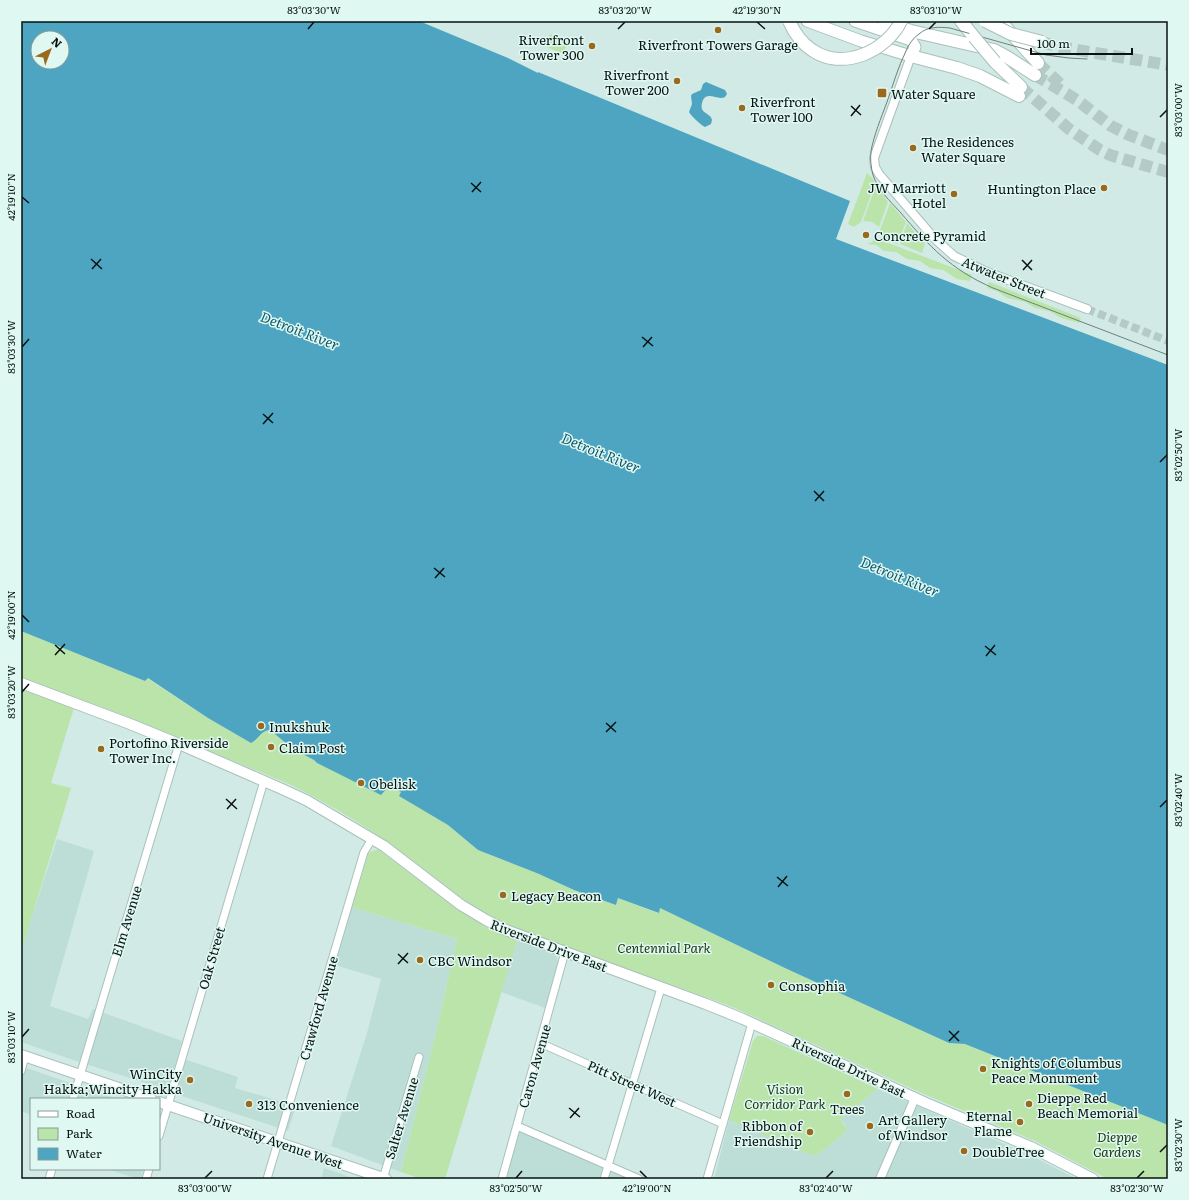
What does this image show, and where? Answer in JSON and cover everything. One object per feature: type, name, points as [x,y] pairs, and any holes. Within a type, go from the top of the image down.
[{"type":"highway","points":[[789,21],[798,37],[812,50],[823,56],[839,59],[859,57],[875,49],[891,36],[901,21]]},
{"type":"highway","points":[[911,56],[957,68],[1020,92],[961,21]]},
{"type":"highway","points":[[985,21],[1011,34],[1042,42]]},
{"type":"highway","points":[[1000,21],[1038,63]]},
{"type":"highway","points":[[882,22],[911,31],[994,50],[1035,75]]},
{"type":"main road","points":[[807,21],[861,41],[911,56],[915,46],[910,40],[855,21]]},
{"type":"main road","name":"Riverside Drive East","points":[[21,683],[123,721],[306,800],[384,846],[461,905],[506,930],[752,1023],[916,1098],[1031,1148],[1093,1179]]},
{"type":"main road","points":[[23,1056],[148,1098]]},
{"type":"main road","name":"University Avenue West","points":[[164,1103],[384,1179]]},
{"type":"street","name":"Atwater Street","points":[[911,56],[875,156],[874,163],[878,174],[934,238],[954,256],[987,272],[1087,309]]},
{"type":"street","name":"Elm Avenue","points":[[73,1098],[179,744]]},
{"type":"street","name":"Oak Street","points":[[160,1129],[164,1103],[264,781]]},
{"type":"street","name":"Crawford Avenue","points":[[267,1179],[364,852],[372,839]]},
{"type":"street","name":"Caron Avenue","points":[[502,1179],[566,952]]},
{"type":"street","points":[[604,1179],[661,988]]},
{"type":"street","points":[[708,1179],[752,1023]]},
{"type":"street","name":"Pitt Street West","points":[[540,1043],[723,1124]]},
{"type":"street","points":[[21,1071],[23,1056]]},
{"type":"street","name":"Salter Avenue","points":[[384,1179],[419,1057]]},
{"type":"street","points":[[880,1179],[916,1098]]},
{"type":"street","points":[[516,1126],[639,1179]]},
{"type":"shaded area","points":[[57,839],[94,851],[50,1006],[88,1019],[93,1009],[182,1041],[168,1090],[21,1042],[21,942],[24,942]]},
{"type":"shaded area","points":[[352,907],[457,939],[437,1029],[401,1172],[331,1146],[367,1033],[381,979],[335,965]]},
{"type":"shaded area","points":[[517,941],[553,954],[557,957],[558,962],[545,1008],[501,992]]},
{"type":"shaded area","points":[[184,1059],[238,1077],[235,1088],[296,1106],[288,1131],[179,1095],[176,1088]]},
{"type":"shaded area","points":[[21,1066],[115,1098],[30,1098],[30,1115],[21,1111]]},
{"type":"shaded area","points":[[878,1089],[1032,1156],[1077,1179],[714,1179],[729,1120],[816,1156],[840,1137],[848,1128],[840,1119]]},
{"type":"shaded area","points":[[519,1130],[630,1179],[506,1179]]},
{"type":"shaded area","points":[[324,1168],[356,1179],[321,1179]]},
{"type":"shaded area","points":[[110,1170],[144,1170],[140,1179]]},
{"type":"green space","points":[[550,34],[568,42],[563,54],[545,46]]},
{"type":"green space","points":[[867,173],[873,179],[875,184],[861,222],[854,227],[848,224]]},
{"type":"green space","points":[[876,185],[888,202],[879,227],[872,222],[863,221]]},
{"type":"green space","points":[[890,203],[906,222],[897,244],[881,238],[880,230]]},
{"type":"green space","points":[[907,223],[925,244],[922,253],[900,244]]},
{"type":"green space","points":[[875,238],[972,275],[970,281],[957,279],[943,270],[930,268],[920,261],[907,259],[896,252],[884,251],[876,245],[867,244],[872,242]]},
{"type":"green space","points":[[989,282],[1081,318],[1079,323],[1061,318],[1049,311],[1035,308],[1025,302],[1007,298],[997,291],[987,288]]},
{"type":"green space","name":"Centennial Park","points":[[21,631],[145,681],[147,678],[208,718],[251,743],[262,732],[270,730],[293,749],[317,763],[381,794],[389,786],[401,792],[400,796],[448,825],[478,850],[539,874],[574,890],[616,905],[618,898],[658,913],[660,908],[787,969],[949,1043],[965,1044],[1168,1125],[1168,1179],[1108,1179],[1035,1141],[926,1095],[737,1009],[507,925],[485,913],[447,888],[398,849],[368,829],[338,810],[291,785],[118,713],[21,678]]},
{"type":"green space","points":[[21,689],[74,708],[51,783],[71,788],[24,943],[21,942]]},
{"type":"green space","points":[[375,850],[379,850],[457,909],[492,930],[517,941],[445,1179],[421,1179],[401,1172],[437,1029],[457,939],[352,907],[368,854]]},
{"type":"green space","name":"Vision Corridor Park","points":[[757,1036],[763,1036],[878,1089],[840,1119],[845,1127],[846,1126],[848,1128],[840,1137],[816,1156],[729,1120],[753,1041]]},
{"type":"water","name":"Detroit River","points":[[21,21],[419,21],[508,58],[538,73],[850,201],[836,239],[1168,365],[1168,1125],[965,1044],[949,1043],[787,969],[660,908],[659,913],[618,898],[616,905],[574,890],[539,874],[478,850],[448,825],[399,796],[401,792],[389,786],[381,795],[317,763],[293,749],[270,730],[262,733],[251,743],[208,718],[148,678],[145,681],[21,631]]},
{"type":"water","points":[[706,82],[725,90],[727,94],[722,98],[708,96],[703,100],[702,109],[710,116],[712,120],[711,124],[705,127],[689,112],[692,104],[692,94],[701,90],[703,84]]},
{"type":"tunnel","points":[[1042,42],[1060,47],[1168,65]]},
{"type":"tunnel","points":[[1038,63],[1060,84]]},
{"type":"tunnel","points":[[1035,75],[1077,100],[1111,126],[1129,135],[1168,150]]},
{"type":"tunnel","points":[[1021,87],[1069,129],[1100,150],[1110,155],[1168,172]]},
{"type":"tunnel","points":[[1087,309],[1168,341]]},
{"type":"tram line","points":[[1087,59],[1046,55],[950,28],[942,27],[922,31],[913,39],[907,48],[878,126],[871,151],[873,175],[878,186],[885,195],[921,236],[953,265],[978,281],[1168,355]]},
{"type":"place","name":"Riverfront Towers Garage","points":[[718,30]]},
{"type":"place","name":"Riverfront Tower 300","points":[[592,46]]},
{"type":"place","name":"Riverfront Tower 200","points":[[677,81]]},
{"type":"place","name":"Water Square","points":[[882,93]]},
{"type":"place","name":"Riverfront Tower 100","points":[[742,108]]},
{"type":"place","name":"The Residences Water Square","points":[[913,148]]},
{"type":"place","name":"Huntington Place","points":[[1104,188]]},
{"type":"place","name":"JW Marriott Hotel","points":[[954,194]]},
{"type":"place","name":"Concrete Pyramid","points":[[866,235]]},
{"type":"place","name":"Inukshuk","points":[[261,726]]},
{"type":"place","name":"Claim Post","points":[[271,747]]},
{"type":"place","name":"Portofino Riverside Tower Inc.","points":[[101,749]]},
{"type":"place","name":"Obelisk","points":[[361,783]]},
{"type":"place","name":"Legacy Beacon","points":[[503,895]]},
{"type":"place","name":"CBC Windsor","points":[[420,960]]},
{"type":"place","name":"Consophia","points":[[771,985]]},
{"type":"place","name":"Knights of Columbus Peace Monument","points":[[983,1069]]},
{"type":"place","name":"WinCity Hakka;Wincity Hakka","points":[[190,1080]]},
{"type":"place","name":"Trees","points":[[847,1094]]},
{"type":"place","name":"313 Convenience","points":[[249,1104]]},
{"type":"place","name":"Dieppe Red Beach Memorial","points":[[1029,1104]]},
{"type":"place","name":"Eternal Flame","points":[[1020,1122]]},
{"type":"place","name":"Art Gallery of Windsor","points":[[870,1126]]},
{"type":"place","name":"Ribbon of Friendship","points":[[810,1132]]},
{"type":"place","name":"DoubleTree","points":[[964,1151]]},
{"type":"park label","name":"Dieppe Gardens","points":[[1117,1144]]}]
